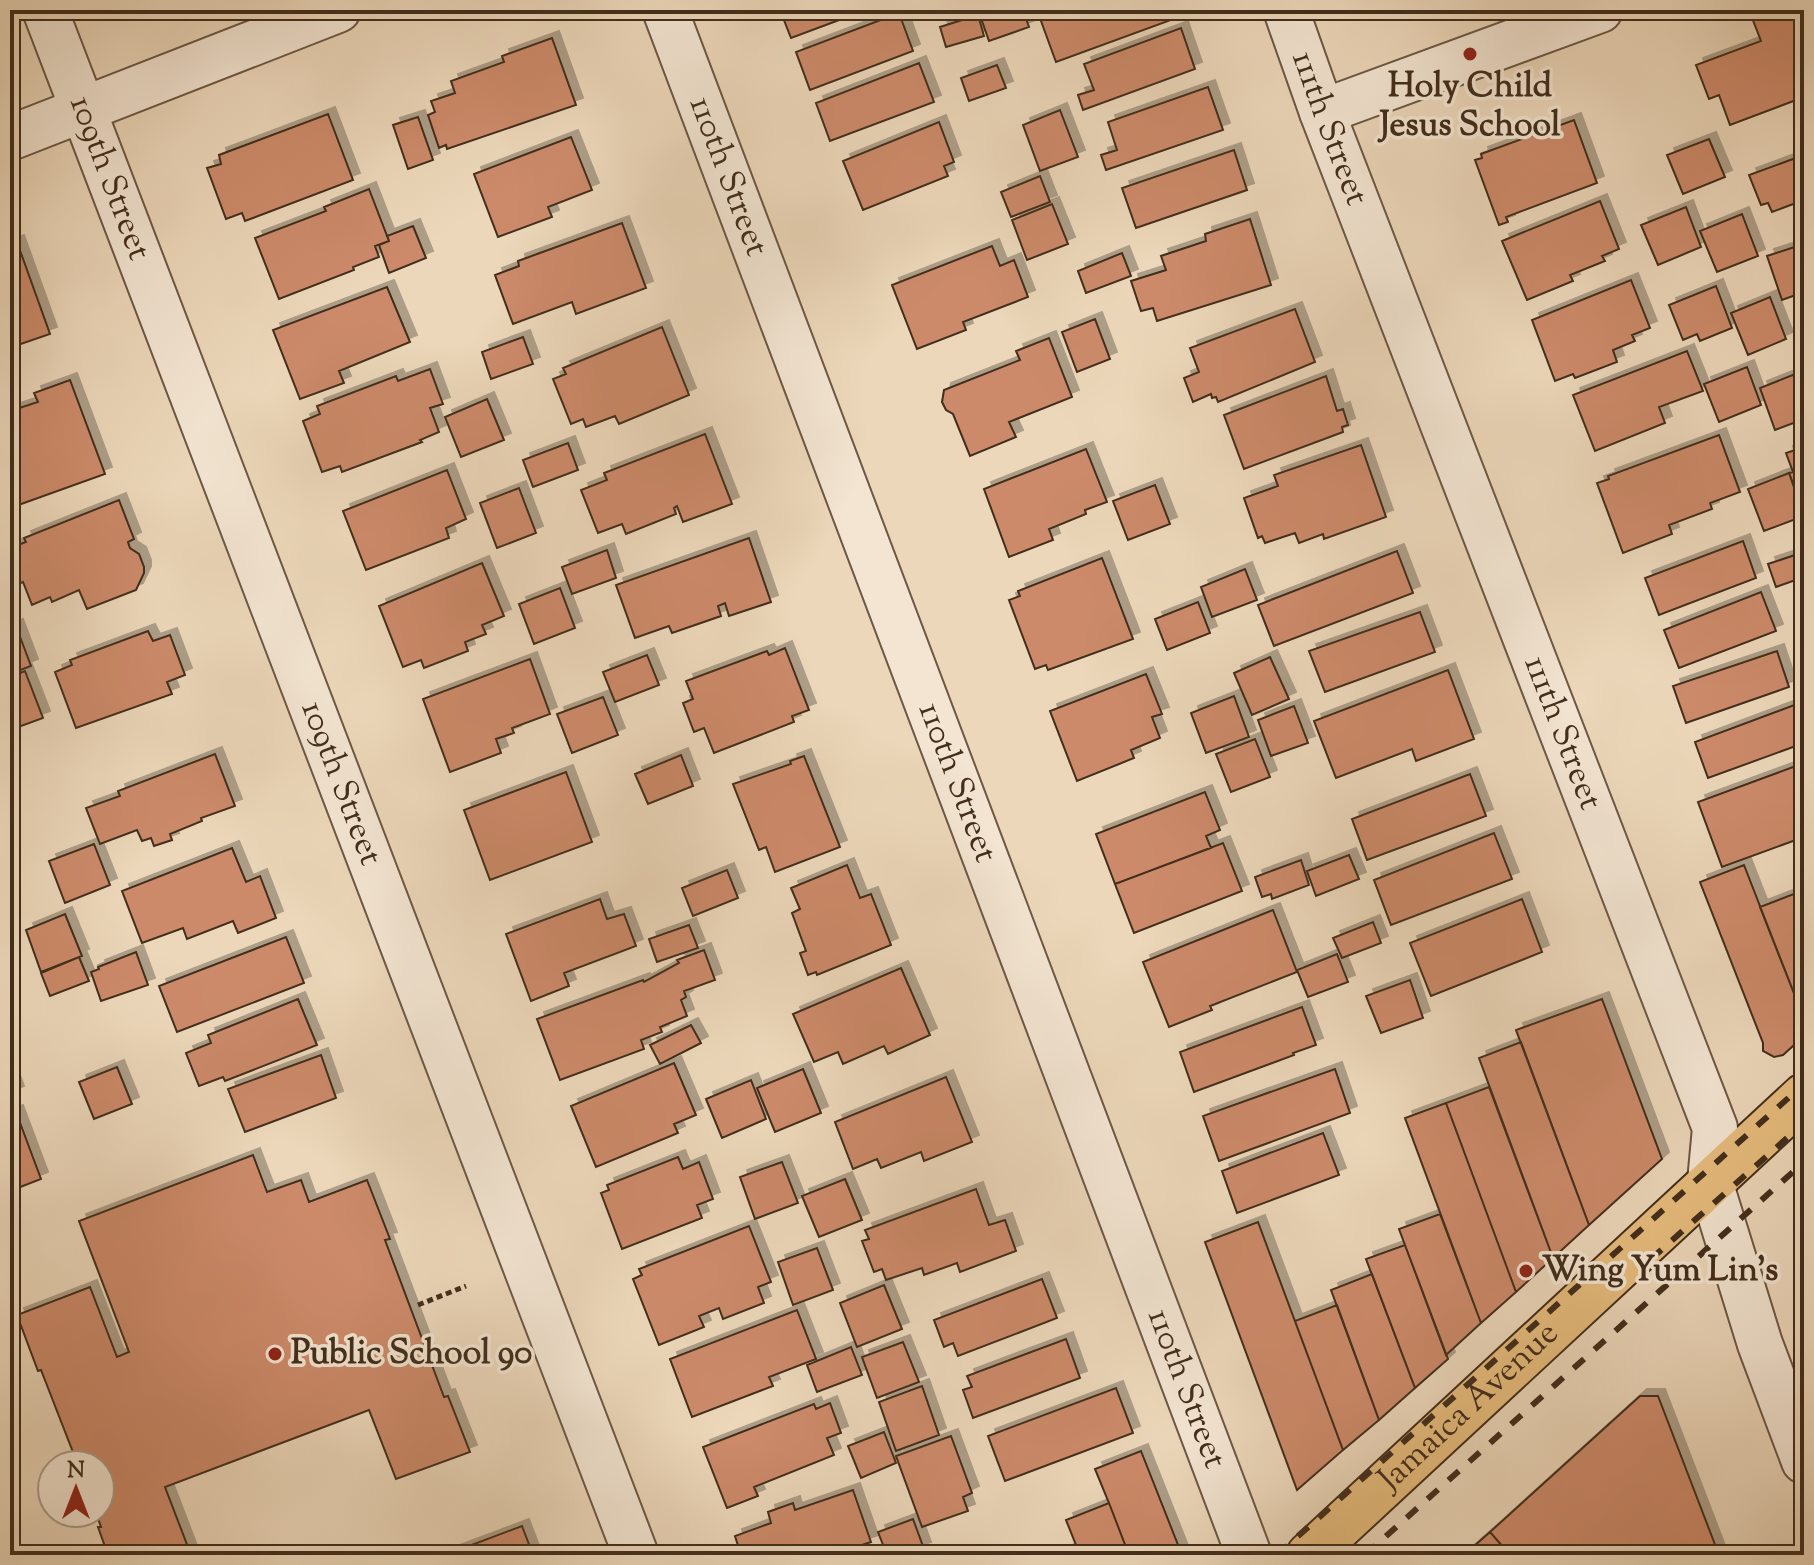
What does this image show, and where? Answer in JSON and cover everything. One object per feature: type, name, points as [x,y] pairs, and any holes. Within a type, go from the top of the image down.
[{"type":"main road","name":"Jamaica Avenue","points":[[1309,1555],[1804,1096]]},
{"type":"street","name":"109th Street","points":[[45,10],[636,1555]]},
{"type":"street","points":[[10,138],[338,10]]},
{"type":"street","name":"110th Street","points":[[665,10],[1249,1555]]},
{"type":"street","name":"111th Street","points":[[1286,10],[1322,112],[1715,1128],[1710,1182],[1760,1344],[1804,1461]]},
{"type":"street","points":[[1322,112],[1600,10]]},
{"type":"path","points":[[418,1305],[466,1286]]},
{"type":"building","points":[[780,10],[866,10],[791,38]]},
{"type":"building","points":[[1002,10],[1023,10],[1029,27],[989,41],[981,18]]},
{"type":"building","points":[[1037,10],[1189,10],[1190,13],[1056,62]]},
{"type":"building","points":[[1749,10],[1804,10],[1804,97],[1730,125],[1719,95],[1709,99],[1696,65],[1761,41]]},
{"type":"building","points":[[899,13],[913,51],[810,90],[796,52]]},
{"type":"building","points":[[978,15],[984,36],[946,47],[940,27]]},
{"type":"building","points":[[1181,28],[1195,69],[1083,110],[1078,95],[1094,90],[1084,64]]},
{"type":"building","points":[[552,38],[576,105],[447,149],[446,145],[439,148],[428,115],[435,112],[431,101],[455,93],[451,81],[504,62],[502,56]]},
{"type":"building","points":[[919,63],[934,102],[830,141],[816,103]]},
{"type":"building","points":[[997,65],[1006,88],[969,101],[961,78]]},
{"type":"building","points":[[1208,87],[1223,130],[1106,170],[1101,155],[1117,150],[1108,122]]},
{"type":"building","points":[[1060,110],[1078,157],[1040,171],[1023,125]]},
{"type":"building","points":[[328,114],[353,180],[245,221],[242,213],[226,219],[207,168],[221,164],[219,155]]},
{"type":"building","points":[[418,117],[433,160],[408,169],[393,125]]},
{"type":"building","points":[[1574,120],[1597,183],[1506,217],[1508,222],[1499,225],[1475,160],[1482,158],[1481,154]]},
{"type":"building","points":[[939,122],[954,162],[944,166],[948,176],[863,210],[843,161]]},
{"type":"building","points":[[571,137],[592,190],[548,207],[552,217],[498,237],[474,174]]},
{"type":"building","points":[[1709,139],[1725,177],[1683,194],[1667,155]]},
{"type":"building","points":[[1234,150],[1247,190],[1136,228],[1122,188]]},
{"type":"building","points":[[1804,155],[1804,200],[1772,212],[1768,203],[1761,205],[1749,175]]},
{"type":"building","points":[[1040,176],[1050,202],[1011,217],[1001,192]]},
{"type":"building","points":[[369,189],[389,241],[375,246],[379,257],[279,299],[255,238],[326,211],[324,207]]},
{"type":"building","points":[[1600,201],[1619,249],[1602,256],[1605,261],[1570,275],[1573,281],[1527,300],[1502,241]]},
{"type":"building","points":[[1052,204],[1068,244],[1027,260],[1012,220]]},
{"type":"building","points":[[1686,207],[1701,247],[1658,265],[1641,225]]},
{"type":"building","points":[[1742,214],[1758,256],[1717,272],[1700,231]]},
{"type":"building","points":[[1250,219],[1271,285],[1157,321],[1153,308],[1141,311],[1131,281],[1166,270],[1161,256],[1206,241],[1205,234]]},
{"type":"building","points":[[622,223],[646,288],[576,314],[572,302],[513,324],[495,275],[519,266],[518,261]]},
{"type":"building","points":[[413,226],[426,258],[389,273],[379,245],[389,241],[387,236]]},
{"type":"building","points":[[17,242],[50,334],[15,346],[10,340],[10,245]]},
{"type":"building","points":[[1804,244],[1804,292],[1782,300],[1767,256]]},
{"type":"building","points":[[992,246],[1000,266],[1014,260],[1028,297],[963,322],[966,330],[917,349],[892,285]]},
{"type":"building","points":[[1122,253],[1131,276],[1086,293],[1078,271]]},
{"type":"building","points":[[1631,280],[1650,328],[1632,335],[1635,341],[1613,350],[1617,362],[1575,378],[1573,374],[1555,381],[1532,320]]},
{"type":"building","points":[[1716,286],[1732,328],[1700,341],[1697,334],[1683,340],[1669,305]]},
{"type":"building","points":[[387,287],[410,342],[339,371],[344,383],[300,399],[273,330]]},
{"type":"building","points":[[1770,297],[1786,339],[1748,355],[1731,313]]},
{"type":"building","points":[[1295,309],[1315,362],[1218,402],[1211,394],[1193,402],[1184,378],[1199,372],[1190,348]]},
{"type":"building","points":[[1095,319],[1110,359],[1077,372],[1062,332]]},
{"type":"building","points":[[662,327],[689,395],[619,424],[615,416],[586,427],[583,419],[571,424],[553,379],[566,374],[563,368]]},
{"type":"building","points":[[523,337],[533,364],[491,379],[482,352]]},
{"type":"building","points":[[1049,338],[1072,397],[1009,422],[1016,437],[970,456],[953,414],[946,410],[942,402],[944,390],[1020,360],[1016,351]]},
{"type":"building","points":[[1687,351],[1703,391],[1659,407],[1665,423],[1595,451],[1573,395]]},
{"type":"building","points":[[1747,367],[1761,405],[1719,422],[1704,384]]},
{"type":"building","points":[[430,369],[443,404],[430,408],[439,432],[420,440],[422,442],[342,472],[340,466],[322,472],[303,421],[320,414],[317,406],[396,376],[398,381]]},
{"type":"building","points":[[1803,371],[1804,419],[1775,430],[1760,388]]},
{"type":"building","points":[[1326,376],[1337,411],[1343,409],[1348,425],[1342,427],[1343,432],[1244,469],[1224,415]]},
{"type":"building","points":[[70,380],[105,474],[10,508],[10,411],[38,402],[34,393]]},
{"type":"building","points":[[487,399],[504,440],[461,457],[445,417]]},
{"type":"building","points":[[705,434],[732,504],[683,522],[677,506],[674,508],[676,514],[626,534],[622,524],[598,533],[581,490],[607,480],[604,473]]},
{"type":"building","points":[[1719,435],[1740,492],[1710,503],[1712,509],[1669,525],[1672,534],[1623,553],[1597,483],[1609,479],[1608,476]]},
{"type":"building","points":[[568,443],[578,470],[533,487],[523,460]]},
{"type":"building","points":[[1361,445],[1386,517],[1324,539],[1323,534],[1299,543],[1295,533],[1265,543],[1262,536],[1258,538],[1244,498],[1278,486],[1274,475]]},
{"type":"building","points":[[1804,447],[1804,511],[1789,473],[1793,472],[1786,453]]},
{"type":"building","points":[[1086,449],[1107,502],[1049,529],[1053,540],[1009,557],[984,489]]},
{"type":"building","points":[[447,470],[466,519],[446,528],[449,538],[366,570],[343,511]]},
{"type":"building","points":[[1789,473],[1804,516],[1764,531],[1748,489]]},
{"type":"building","points":[[1155,485],[1170,524],[1128,540],[1113,501]]},
{"type":"building","points":[[519,488],[536,533],[497,548],[480,503]]},
{"type":"building","points":[[119,500],[134,539],[128,542],[130,548],[139,554],[144,567],[136,590],[87,609],[79,590],[52,602],[50,597],[32,605],[23,582],[10,587],[10,548],[26,542],[24,538]]},
{"type":"building","points":[[749,538],[771,602],[729,616],[725,603],[718,606],[721,616],[672,633],[669,626],[635,638],[616,585]]},
{"type":"building","points":[[1743,541],[1756,578],[1659,615],[1645,578]]},
{"type":"building","points":[[607,550],[616,578],[572,594],[562,567]]},
{"type":"building","points":[[1397,551],[1413,593],[1274,646],[1258,605]]},
{"type":"building","points":[[1804,552],[1804,577],[1776,587],[1768,564]]},
{"type":"building","points":[[1102,558],[1133,639],[1048,670],[1046,665],[1035,669],[1009,600],[1020,596],[1018,591]]},
{"type":"building","points":[[482,563],[504,616],[482,625],[486,634],[465,642],[468,651],[424,668],[421,660],[403,667],[379,606]]},
{"type":"building","points":[[1245,569],[1257,600],[1212,617],[1201,587]]},
{"type":"building","points":[[560,588],[575,628],[534,644],[519,604]]},
{"type":"building","points":[[1761,592],[1776,631],[1679,668],[1664,630]]},
{"type":"building","points":[[1198,602],[1210,633],[1167,650],[1155,619]]},
{"type":"building","points":[[1804,609],[1804,631],[1796,612]]},
{"type":"building","points":[[1420,612],[1435,652],[1325,692],[1309,651]]},
{"type":"building","points":[[16,626],[31,666],[10,674],[10,629]]},
{"type":"building","points":[[148,631],[153,641],[170,635],[185,675],[167,682],[172,694],[76,728],[55,672],[72,665],[70,660]]},
{"type":"building","points":[[785,648],[809,710],[792,716],[794,722],[714,753],[704,728],[694,732],[683,703],[693,699],[686,681],[767,651],[769,655]]},
{"type":"building","points":[[1777,651],[1789,687],[1686,723],[1673,686]]},
{"type":"building","points":[[647,655],[659,685],[615,702],[603,672]]},
{"type":"building","points":[[1270,657],[1289,699],[1252,715],[1234,673]]},
{"type":"building","points":[[530,659],[550,714],[512,728],[514,733],[496,739],[501,753],[450,772],[423,699]]},
{"type":"building","points":[[1448,670],[1474,739],[1416,761],[1412,749],[1336,778],[1314,721]]},
{"type":"building","points":[[25,671],[43,718],[10,730],[10,677]]},
{"type":"building","points":[[1146,674],[1162,714],[1152,717],[1160,738],[1131,750],[1134,758],[1077,781],[1050,711]]},
{"type":"building","points":[[1234,696],[1249,737],[1206,753],[1191,713]]},
{"type":"building","points":[[603,697],[618,735],[572,753],[557,714]]},
{"type":"building","points":[[1797,704],[1804,724],[1804,743],[1708,778],[1695,742]]},
{"type":"building","points":[[1294,706],[1308,743],[1271,756],[1258,720]]},
{"type":"building","points":[[1255,739],[1270,777],[1231,792],[1216,754]]},
{"type":"building","points":[[215,754],[235,806],[201,818],[202,821],[170,834],[172,840],[154,846],[151,838],[142,841],[137,830],[100,844],[86,808],[120,796],[118,791]]},
{"type":"building","points":[[681,755],[693,786],[648,804],[635,774]]},
{"type":"building","points":[[804,756],[840,847],[775,872],[766,847],[759,850],[733,784],[791,764],[790,761]]},
{"type":"building","points":[[1804,763],[1804,837],[1722,867],[1698,802]]},
{"type":"building","points":[[566,772],[592,842],[490,880],[464,810]]},
{"type":"building","points":[[1470,774],[1486,816],[1367,860],[1352,819]]},
{"type":"building","points":[[1205,792],[1220,830],[1206,836],[1211,848],[1115,884],[1096,834]]},
{"type":"building","points":[[1494,833],[1512,879],[1391,925],[1374,880]]},
{"type":"building","points":[[1223,843],[1242,891],[1134,933],[1115,884]]},
{"type":"building","points":[[94,844],[110,885],[65,903],[49,861]]},
{"type":"building","points":[[232,848],[246,882],[260,876],[276,918],[238,933],[233,921],[187,939],[183,928],[142,943],[122,891]]},
{"type":"building","points":[[1349,855],[1359,879],[1316,896],[1307,871]]},
{"type":"building","points":[[1301,860],[1309,885],[1272,899],[1271,894],[1262,897],[1255,877]]},
{"type":"building","points":[[847,865],[860,898],[871,894],[891,945],[817,975],[816,972],[808,975],[800,953],[806,951],[792,913],[800,909],[791,888]]},
{"type":"building","points":[[1744,865],[1804,1019],[1804,1036],[1783,1055],[1774,1057],[1763,1051],[1763,1043],[1700,882]]},
{"type":"building","points":[[727,870],[738,898],[693,916],[682,888]]},
{"type":"building","points":[[1799,892],[1804,904],[1804,1019],[1760,907]]},
{"type":"building","points":[[600,899],[607,919],[624,914],[636,946],[564,973],[569,986],[531,1001],[506,934]]},
{"type":"building","points":[[1522,899],[1542,952],[1431,996],[1410,943]]},
{"type":"building","points":[[1273,910],[1297,972],[1210,1006],[1212,1010],[1169,1027],[1143,962]]},
{"type":"building","points":[[65,914],[82,956],[41,972],[26,930]]},
{"type":"building","points":[[1373,922],[1381,943],[1342,958],[1333,938]]},
{"type":"building","points":[[689,925],[698,948],[657,962],[649,939]]},
{"type":"building","points":[[286,937],[304,983],[177,1032],[159,986]]},
{"type":"building","points":[[704,950],[715,980],[684,991],[686,997],[681,1000],[687,1016],[660,1027],[662,1032],[641,1040],[644,1049],[560,1080],[537,1019],[644,982],[679,963],[677,960]]},
{"type":"building","points":[[136,952],[148,985],[101,1001],[91,972]]},
{"type":"building","points":[[1337,954],[1348,982],[1308,997],[1297,970]]},
{"type":"building","points":[[79,957],[89,981],[50,996],[41,973]]},
{"type":"building","points":[[901,968],[930,1035],[888,1054],[884,1046],[843,1064],[838,1052],[814,1062],[793,1014]]},
{"type":"building","points":[[1410,980],[1423,1018],[1381,1033],[1366,996]]},
{"type":"building","points":[[298,999],[317,1045],[225,1081],[223,1077],[199,1086],[186,1053],[211,1043],[208,1035]]},
{"type":"building","points":[[1602,999],[1662,1159],[1589,1225],[1516,1030]]},
{"type":"building","points":[[1302,1007],[1316,1045],[1194,1092],[1180,1052]]},
{"type":"building","points":[[691,1025],[701,1043],[660,1064],[650,1045]]},
{"type":"building","points":[[1521,1042],[1589,1225],[1553,1258],[1479,1058]]},
{"type":"building","points":[[321,1055],[336,1098],[245,1132],[228,1089]]},
{"type":"building","points":[[674,1063],[696,1115],[674,1124],[678,1133],[596,1167],[571,1106]]},
{"type":"building","points":[[117,1067],[132,1104],[94,1119],[79,1082]]},
{"type":"building","points":[[803,1069],[821,1113],[775,1132],[757,1088]]},
{"type":"building","points":[[1335,1069],[1350,1113],[1219,1161],[1203,1116]]},
{"type":"building","points":[[10,1074],[17,1093],[10,1096]]},
{"type":"building","points":[[946,1077],[972,1142],[924,1161],[921,1152],[881,1168],[877,1159],[853,1169],[835,1122]]},
{"type":"building","points":[[751,1080],[766,1119],[722,1138],[706,1099]]},
{"type":"building","points":[[1489,1087],[1553,1258],[1516,1292],[1446,1103]]},
{"type":"building","points":[[1446,1103],[1516,1292],[1481,1323],[1405,1118]]},
{"type":"building","points":[[16,1112],[41,1179],[10,1191],[10,1114]]},
{"type":"building","points":[[1323,1133],[1339,1175],[1237,1213],[1222,1171]]},
{"type":"building","name":"Public School 90","points":[[253,1155],[267,1192],[301,1180],[309,1202],[367,1180],[390,1239],[385,1240],[444,1397],[448,1396],[470,1452],[396,1479],[369,1410],[165,1487],[191,1555],[108,1555],[99,1529],[116,1529],[116,1449],[72,1449],[17,1315],[90,1287],[117,1357],[129,1352],[79,1221]]},
{"type":"building","points":[[678,1157],[683,1169],[699,1162],[713,1199],[697,1205],[702,1218],[622,1249],[601,1193],[609,1190],[607,1185]]},
{"type":"building","points":[[782,1162],[798,1203],[755,1219],[740,1177]]},
{"type":"building","points":[[845,1179],[862,1220],[819,1237],[802,1196]]},
{"type":"building","points":[[976,1189],[989,1225],[1005,1220],[1016,1251],[960,1272],[957,1263],[924,1275],[922,1268],[886,1280],[882,1269],[874,1272],[862,1241],[869,1239],[865,1230]]},
{"type":"building","points":[[1440,1214],[1481,1323],[1446,1355],[1399,1229]]},
{"type":"building","points":[[1258,1222],[1343,1450],[1297,1490],[1205,1242]]},
{"type":"building","points":[[749,1226],[771,1282],[758,1287],[764,1303],[723,1319],[719,1308],[699,1316],[704,1327],[659,1345],[633,1279],[642,1275],[639,1269]]},
{"type":"building","points":[[1405,1245],[1448,1359],[1415,1388],[1366,1259]]},
{"type":"building","points":[[817,1248],[833,1290],[793,1305],[778,1262]]},
{"type":"building","points":[[1372,1274],[1415,1388],[1379,1420],[1331,1290]]},
{"type":"building","points":[[1042,1279],[1057,1318],[958,1356],[953,1343],[944,1347],[934,1320]]},
{"type":"building","points":[[884,1285],[902,1329],[857,1347],[840,1303]]},
{"type":"building","points":[[1337,1305],[1379,1420],[1343,1450],[1295,1321]]},
{"type":"building","points":[[797,1310],[816,1359],[769,1377],[773,1386],[692,1417],[670,1359]]},
{"type":"building","points":[[1066,1339],[1080,1378],[973,1418],[963,1390],[972,1387],[967,1376]]},
{"type":"building","points":[[903,1342],[919,1382],[877,1398],[862,1357]]},
{"type":"building","points":[[851,1347],[862,1375],[817,1392],[807,1365]]},
{"type":"building","points":[[922,1386],[939,1435],[896,1451],[879,1402]]},
{"type":"building","points":[[1116,1388],[1133,1433],[1005,1481],[988,1436]]},
{"type":"building","points":[[1640,1396],[1658,1396],[1719,1555],[1510,1555],[1490,1532]]},
{"type":"building","points":[[830,1403],[841,1433],[827,1438],[834,1455],[754,1487],[758,1496],[727,1508],[703,1447],[814,1404],[816,1409]]},
{"type":"building","points":[[884,1432],[896,1463],[861,1478],[848,1446]]},
{"type":"building","points":[[951,1436],[972,1493],[963,1497],[968,1511],[922,1527],[896,1456]]},
{"type":"building","points":[[1141,1451],[1182,1555],[1129,1555],[1095,1469]]},
{"type":"building","points":[[853,1490],[871,1542],[832,1555],[741,1555],[735,1536],[771,1523],[768,1512],[793,1503],[795,1510]]},
{"type":"building","points":[[1109,1503],[1129,1555],[1080,1555],[1066,1520]]},
{"type":"building","points":[[913,1519],[924,1549],[907,1555],[887,1555],[878,1532]]},
{"type":"building","points":[[522,1526],[533,1555],[445,1555]]},
{"type":"building","points":[[1490,1532],[1510,1555],[1464,1555]]},
{"type":"building","points":[[1077,1547],[1080,1555],[1058,1555]]},
{"type":"railway","points":[[1277,1555],[1804,1084]]},
{"type":"railway","points":[[1651,1259],[1804,1123]]},
{"type":"railway","points":[[1365,1555],[1804,1162]]},
{"type":"place","name":"Holy Child Jesus School","points":[[1470,54]]},
{"type":"place","name":"Wing Yum Lin's","points":[[1526,1271]]},
{"type":"place","name":"Public School 90","points":[[275,1354]]}]
